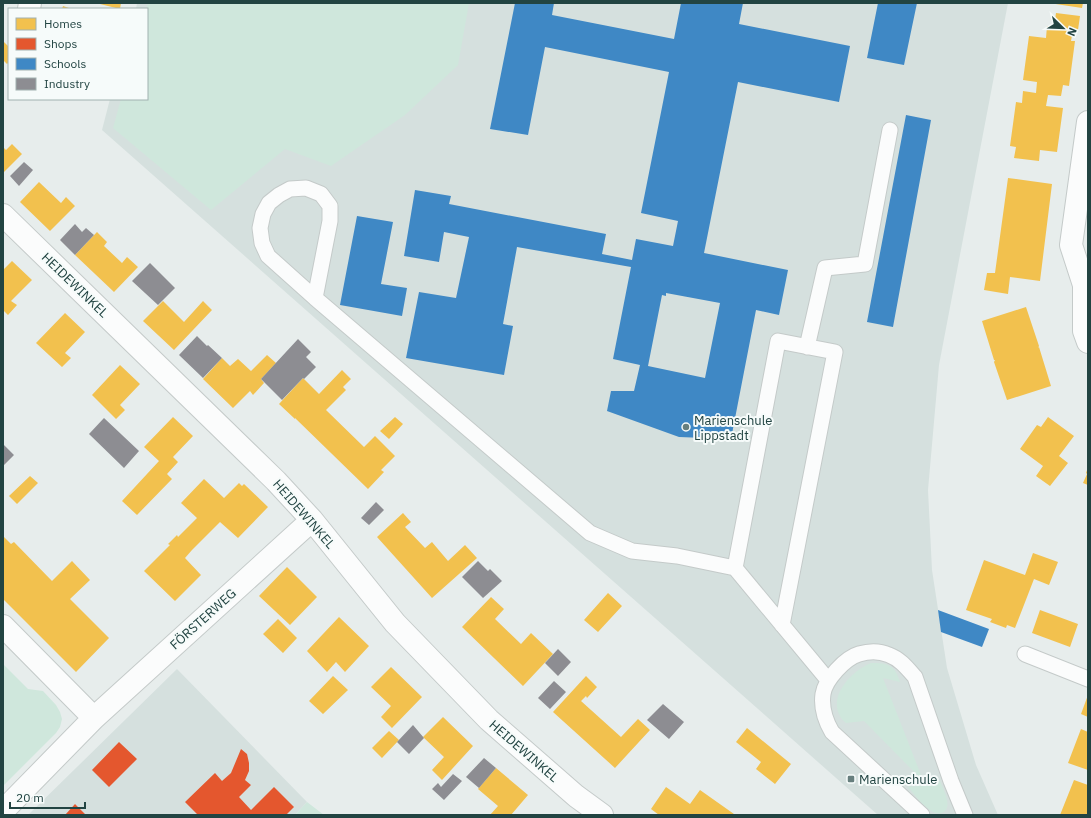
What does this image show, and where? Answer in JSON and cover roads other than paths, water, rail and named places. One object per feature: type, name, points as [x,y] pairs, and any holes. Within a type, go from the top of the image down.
[{"type":"street","points":[[1088,122],[1071,245],[1084,286],[1084,331],[1088,342]]},
{"type":"street","name":"HEIDEWINKEL","points":[[3,215],[276,481],[312,520],[395,623],[489,720],[576,796],[602,815]]},
{"type":"street","name":"FÖRSTERWEG","points":[[3,811],[94,718],[312,520]]},
{"type":"street","points":[[3,626],[94,718]]},
{"type":"lane","points":[[807,347],[825,268],[865,264],[890,130]]},
{"type":"lane","points":[[315,298],[330,221],[330,206],[321,194],[306,188],[290,189],[269,203],[263,214],[260,228],[262,243],[268,256],[315,298],[590,532],[632,551],[677,556],[735,568],[828,680]]},
{"type":"lane","points":[[735,568],[778,341],[834,352],[782,624]]},
{"type":"lane","points":[[922,815],[832,732],[826,721],[823,708],[824,693],[828,680],[841,666],[858,654],[874,652],[889,655],[903,664],[915,677],[951,781],[965,815]]},
{"type":"lane","points":[[1025,654],[1088,679]]},
{"type":"place","name":"Marienschule Lippstadt","points":[[686,427]]},
{"type":"place","name":"Marienschule","points":[[851,779]]}]
